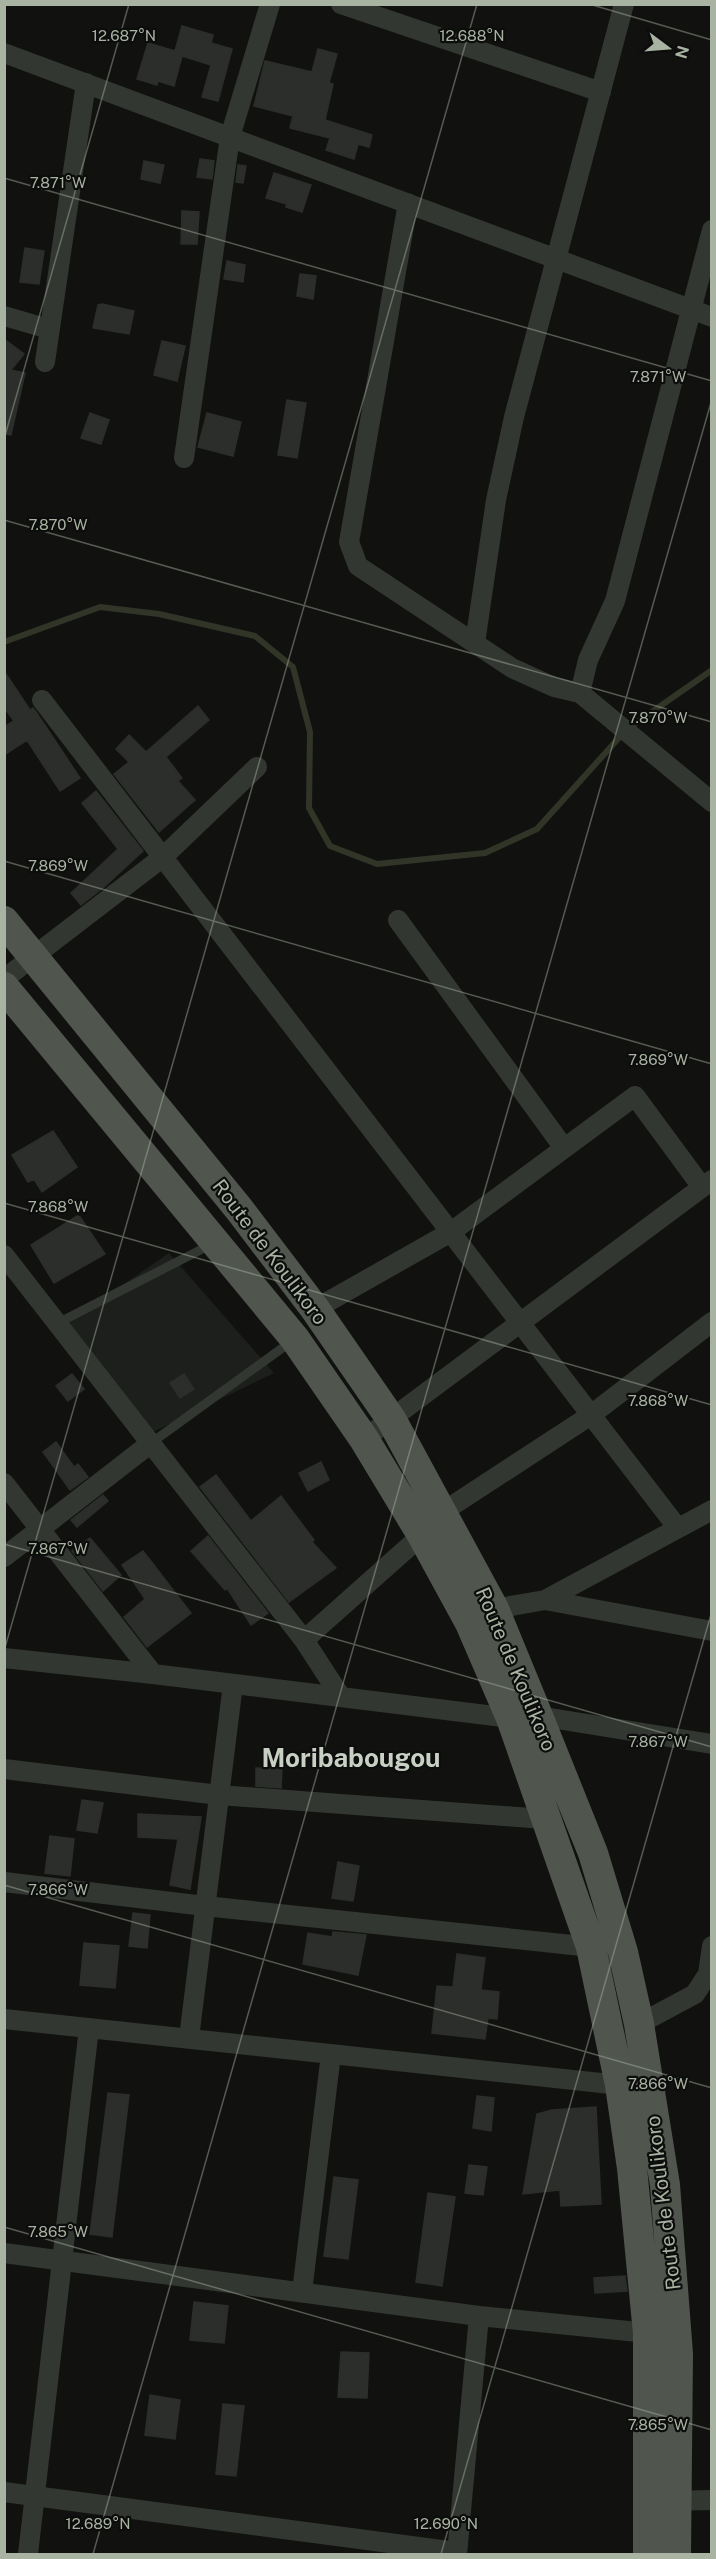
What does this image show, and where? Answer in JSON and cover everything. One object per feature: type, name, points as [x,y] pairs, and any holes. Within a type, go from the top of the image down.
[{"type":"main road","name":"Route de Koulikoro","points":[[4,921],[239,1209],[315,1309],[391,1419],[470,1623],[524,1717],[593,1853],[623,1952],[639,2024],[667,2208],[678,2354],[663,2501],[648,2554]]},
{"type":"main road","name":"Route de Koulikoro","points":[[4,987],[295,1339],[364,1439],[494,1609],[524,1717],[545,1819],[591,1947],[620,2085],[632,2168],[663,2501],[676,2554]]},
{"type":"street","points":[[183,458],[230,137],[270,4]]},
{"type":"street","points":[[342,4],[601,93]]},
{"type":"street","points":[[475,644],[496,500],[511,428],[624,4]]},
{"type":"street","points":[[4,53],[711,317]]},
{"type":"street","points":[[45,362],[86,83]]},
{"type":"street","points":[[408,203],[349,542],[358,566],[512,668],[554,687],[580,693],[711,802]]},
{"type":"street","points":[[580,693],[588,660],[615,601],[711,230]]},
{"type":"street","points":[[4,316],[49,329]]},
{"type":"street","points":[[42,699],[677,1527]]},
{"type":"street","points":[[4,979],[163,857],[258,767]]},
{"type":"street","points":[[398,920],[564,1148]]},
{"type":"street","points":[[315,1309],[451,1232],[635,1096],[707,1184],[364,1439]]},
{"type":"street","points":[[4,1255],[304,1640],[341,1697]]},
{"type":"street","points":[[304,1640],[431,1524],[591,1415],[711,1322]]},
{"type":"street","points":[[4,1557],[151,1443]]},
{"type":"street","points":[[4,1483],[153,1674]]},
{"type":"street","points":[[494,1609],[545,1600],[711,1510]]},
{"type":"street","points":[[545,1600],[711,1631]]},
{"type":"street","points":[[4,1658],[524,1717],[711,1744]]},
{"type":"street","points":[[189,2038],[233,1684]]},
{"type":"street","points":[[4,1769],[219,1795],[545,1819]]},
{"type":"street","points":[[4,1882],[591,1947]]},
{"type":"street","points":[[639,2024],[695,1994],[708,1974],[711,1946]]},
{"type":"street","points":[[4,2019],[620,2085]]},
{"type":"street","points":[[28,2554],[89,2028]]},
{"type":"street","points":[[302,2292],[331,2054]]},
{"type":"street","points":[[4,2253],[479,2316],[648,2332]]},
{"type":"street","points":[[4,2492],[457,2553],[479,2316]]},
{"type":"street","points":[[663,2501],[711,2500]]},
{"type":"lane","points":[[58,1323],[217,1242]]},
{"type":"lane","points":[[151,1443],[295,1339]]},
{"type":"shaded area","points":[[169,1253],[274,1373],[153,1432],[66,1324]]},
{"type":"building","points":[[182,26],[213,35],[211,43],[232,49],[218,101],[202,97],[211,65],[182,56],[174,86],[158,81],[157,85],[137,79],[148,43],[175,51]]},
{"type":"building","points":[[318,49],[337,54],[329,83],[333,84],[325,120],[372,135],[369,147],[358,144],[354,159],[326,150],[330,138],[290,128],[293,116],[254,106],[265,61],[312,72]]},
{"type":"building","points":[[200,159],[214,161],[212,179],[197,177]]},
{"type":"building","points":[[144,161],[164,165],[160,183],[141,179]]},
{"type":"building","points":[[238,165],[246,166],[243,183],[236,182]]},
{"type":"building","points":[[274,173],[311,185],[302,212],[286,207],[287,204],[266,198]]},
{"type":"building","points":[[182,211],[199,212],[197,244],[181,244]]},
{"type":"building","points":[[25,248],[44,251],[39,284],[20,282]]},
{"type":"building","points":[[227,261],[245,265],[243,282],[224,279]]},
{"type":"building","points":[[300,274],[316,276],[313,299],[297,296]]},
{"type":"building","points":[[98,305],[134,311],[129,334],[93,328]]},
{"type":"building","points":[[4,339],[24,354],[11,370],[25,373],[11,435],[4,434]]},
{"type":"building","points":[[162,341],[185,346],[177,381],[154,375]]},
{"type":"building","points":[[287,400],[306,403],[297,458],[278,455]]},
{"type":"building","points":[[90,413],[109,420],[101,444],[81,438]]},
{"type":"building","points":[[207,413],[241,422],[233,456],[198,447]]},
{"type":"building","points":[[4,671],[30,710],[33,708],[36,712],[80,778],[60,791],[27,740],[4,755],[4,727],[14,721],[4,707]]},
{"type":"building","points":[[198,706],[209,720],[166,757],[182,778],[178,781],[195,800],[159,832],[114,774],[129,762],[116,749],[129,735],[146,752]]},
{"type":"building","points":[[96,791],[143,851],[81,905],[71,893],[118,849],[82,803]]},
{"type":"building","points":[[53,1131],[77,1167],[42,1192],[34,1179],[28,1182],[12,1155]]},
{"type":"building","points":[[77,1216],[80,1217],[105,1254],[54,1283],[31,1245]]},
{"type":"building","points":[[72,1374],[84,1389],[68,1401],[56,1386]]},
{"type":"building","points":[[184,1374],[194,1389],[180,1398],[170,1383]]},
{"type":"building","points":[[56,1442],[74,1467],[78,1464],[88,1477],[70,1490],[43,1452]]},
{"type":"building","points":[[321,1462],[329,1480],[308,1491],[299,1473]]},
{"type":"building","points":[[216,1475],[251,1521],[281,1496],[314,1540],[312,1542],[336,1568],[289,1602],[200,1487]]},
{"type":"building","points":[[103,1495],[108,1501],[77,1527],[71,1520]]},
{"type":"building","points":[[208,1536],[268,1613],[251,1625],[227,1588],[225,1590],[191,1551]]},
{"type":"building","points":[[90,1538],[121,1575],[103,1591],[72,1551]]},
{"type":"building","points":[[143,1551],[191,1613],[147,1647],[124,1617],[145,1599],[122,1565]]},
{"type":"building","points":[[256,1768],[282,1769],[281,1788],[256,1786]]},
{"type":"building","points":[[82,1800],[103,1803],[97,1833],[77,1830]]},
{"type":"building","points":[[138,1814],[201,1817],[190,1889],[170,1885],[178,1839],[138,1837]]},
{"type":"building","points":[[50,1836],[74,1839],[70,1876],[45,1873]]},
{"type":"building","points":[[338,1862],[359,1866],[353,1901],[332,1898]]},
{"type":"building","points":[[133,1913],[150,1915],[147,1948],[129,1946]]},
{"type":"building","points":[[333,1932],[366,1935],[358,1975],[303,1964],[308,1933],[332,1937]]},
{"type":"building","points":[[84,1943],[119,1946],[115,1988],[80,1985]]},
{"type":"building","points":[[457,1954],[485,1958],[481,1990],[499,1992],[497,2019],[488,2018],[485,2039],[432,2033],[437,1986],[453,1987]]},
{"type":"building","points":[[108,2093],[129,2095],[112,2237],[90,2234]]},
{"type":"building","points":[[477,2096],[494,2098],[491,2131],[473,2128]]},
{"type":"building","points":[[596,2107],[601,2204],[561,2206],[560,2190],[523,2194],[537,2114],[552,2110]]},
{"type":"building","points":[[469,2165],[487,2167],[483,2195],[465,2193]]},
{"type":"building","points":[[334,2177],[358,2180],[348,2259],[324,2256]]},
{"type":"building","points":[[428,2193],[455,2197],[442,2286],[416,2282]]},
{"type":"building","points":[[625,2276],[627,2291],[595,2293],[594,2278]]},
{"type":"building","points":[[194,2302],[228,2306],[224,2343],[190,2340]]},
{"type":"building","points":[[341,2352],[369,2353],[367,2398],[338,2397]]},
{"type":"building","points":[[150,2395],[180,2400],[175,2439],[145,2435]]},
{"type":"building","points":[[223,2404],[244,2406],[236,2476],[216,2474]]},
{"type":"waterway","points":[[4,642],[100,607],[159,614],[255,636],[293,667],[310,732],[309,808],[330,846],[377,864],[485,853],[537,829],[626,730],[712,670]]},
{"type":"district","name":"Moribabougou","points":[[351,1757]]}]
